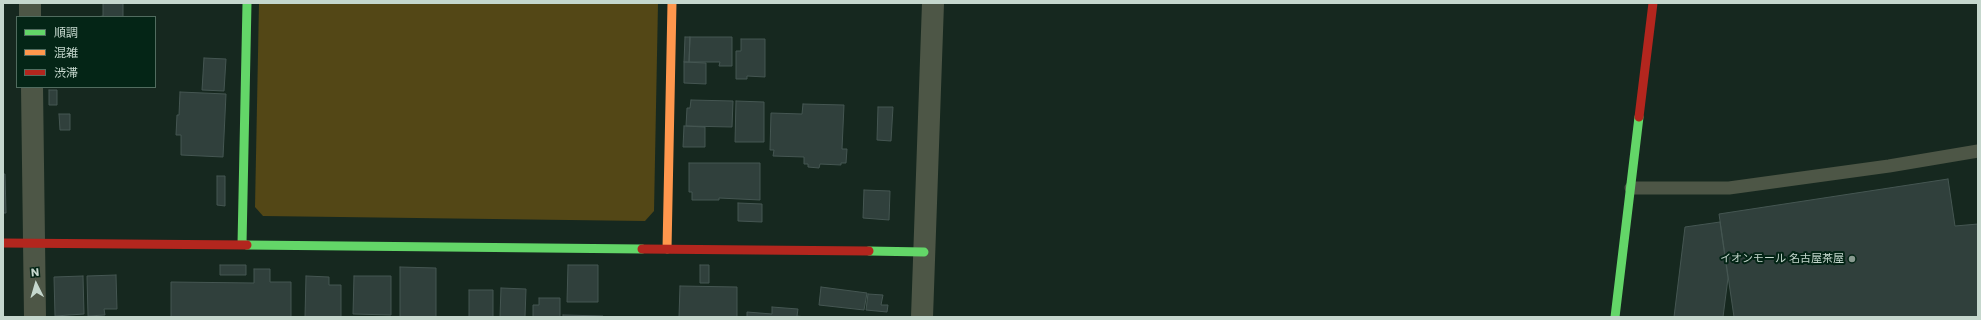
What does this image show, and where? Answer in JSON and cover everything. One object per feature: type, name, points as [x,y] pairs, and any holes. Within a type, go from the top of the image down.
[{"type":"street","points":[[30,3],[30,16]]},
{"type":"street","points":[[242,244],[247,3]]},
{"type":"street","points":[[667,249],[672,3]]},
{"type":"street","points":[[922,317],[933,3]]},
{"type":"street","points":[[1615,317],[1653,3]]},
{"type":"street","points":[[32,88],[36,242],[35,317]]},
{"type":"street","points":[[3,243],[242,244],[924,252]]},
{"type":"lane","points":[[1630,188],[1729,188],[1889,166],[1978,151]]},
{"type":"shaded area","points":[[259,3],[658,3],[654,211],[645,221],[263,216],[255,207]]},
{"type":"building","points":[[103,3],[123,3],[123,16],[103,16]]},
{"type":"building","points":[[685,37],[690,37],[689,62],[684,62]]},
{"type":"building","points":[[690,37],[732,37],[732,66],[719,66],[720,62],[689,62]]},
{"type":"building","points":[[741,39],[765,39],[765,77],[747,76],[747,79],[736,79],[736,51],[741,51]]},
{"type":"building","points":[[204,58],[226,59],[224,91],[202,90]]},
{"type":"building","points":[[684,62],[706,63],[706,84],[684,83]]},
{"type":"building","points":[[49,90],[57,90],[57,105],[49,105]]},
{"type":"building","points":[[180,92],[226,94],[223,157],[181,155],[181,135],[176,135]]},
{"type":"building","points":[[691,100],[733,101],[732,127],[686,126],[687,108],[690,108]]},
{"type":"building","points":[[736,101],[764,102],[764,142],[735,142]]},
{"type":"building","points":[[803,104],[844,105],[842,149],[847,149],[846,163],[841,163],[841,165],[820,164],[819,168],[808,167],[808,164],[804,164],[804,157],[773,156],[774,150],[770,150],[771,113],[802,114]]},
{"type":"building","points":[[878,107],[893,107],[891,141],[877,140]]},
{"type":"building","points":[[59,114],[70,114],[70,130],[60,130]]},
{"type":"building","points":[[684,126],[705,127],[705,147],[683,147]]},
{"type":"building","points":[[689,163],[760,163],[760,200],[719,198],[719,200],[692,200],[692,192],[689,192]]},
{"type":"building","points":[[3,174],[5,174],[6,213],[3,213]]},
{"type":"building","points":[[217,176],[225,176],[225,206],[217,205]]},
{"type":"building","name":"イオンモール 名古屋茶屋","points":[[1948,179],[1955,226],[1978,224],[1978,317],[1734,317],[1719,214]]},
{"type":"building","points":[[864,190],[890,191],[889,220],[863,218]]},
{"type":"building","points":[[738,203],[762,204],[762,222],[738,221]]},
{"type":"building","points":[[1720,222],[1728,278],[1723,317],[1674,317],[1685,227]]},
{"type":"building","points":[[220,265],[246,265],[246,275],[220,275]]},
{"type":"building","points":[[568,265],[598,265],[598,302],[567,302]]},
{"type":"building","points":[[700,265],[709,265],[709,283],[700,283]]},
{"type":"building","points":[[400,267],[436,268],[436,317],[400,317]]},
{"type":"building","points":[[254,269],[270,269],[270,282],[291,282],[291,317],[171,317],[171,282],[254,283]]},
{"type":"building","points":[[116,275],[117,309],[104,309],[105,315],[88,316],[87,276]]},
{"type":"building","points":[[83,276],[84,314],[55,316],[54,277]]},
{"type":"building","points":[[306,276],[329,277],[329,285],[341,285],[341,317],[305,317]]},
{"type":"building","points":[[354,276],[391,276],[391,315],[353,314]]},
{"type":"building","points":[[680,286],[737,287],[737,317],[679,317]]},
{"type":"building","points":[[821,287],[867,293],[864,310],[819,305]]},
{"type":"building","points":[[501,288],[526,289],[525,317],[500,317]]},
{"type":"building","points":[[469,290],[493,290],[493,317],[469,317]]},
{"type":"building","points":[[868,294],[883,295],[881,305],[888,305],[887,312],[866,310]]},
{"type":"building","points":[[539,298],[560,298],[560,317],[533,317],[533,305],[539,305]]},
{"type":"building","points":[[772,307],[798,309],[797,316],[806,317],[747,317],[747,312],[772,314]]},
{"type":"building","points":[[563,315],[603,316],[603,317],[563,317]]},
{"type":"traffic: fast","points":[[242,244],[247,3]]},
{"type":"traffic: fast","points":[[1615,317],[1639,117]]},
{"type":"traffic: fast","points":[[247,245],[642,249]]},
{"type":"traffic: fast","points":[[869,251],[924,252]]},
{"type":"traffic: slow","points":[[667,249],[672,3]]},
{"type":"traffic: jam","points":[[1639,117],[1653,3]]},
{"type":"traffic: jam","points":[[3,243],[247,245]]},
{"type":"traffic: jam","points":[[642,249],[869,251]]},
{"type":"place","name":"イオンモール 名古屋茶屋","points":[[1852,259]]}]
